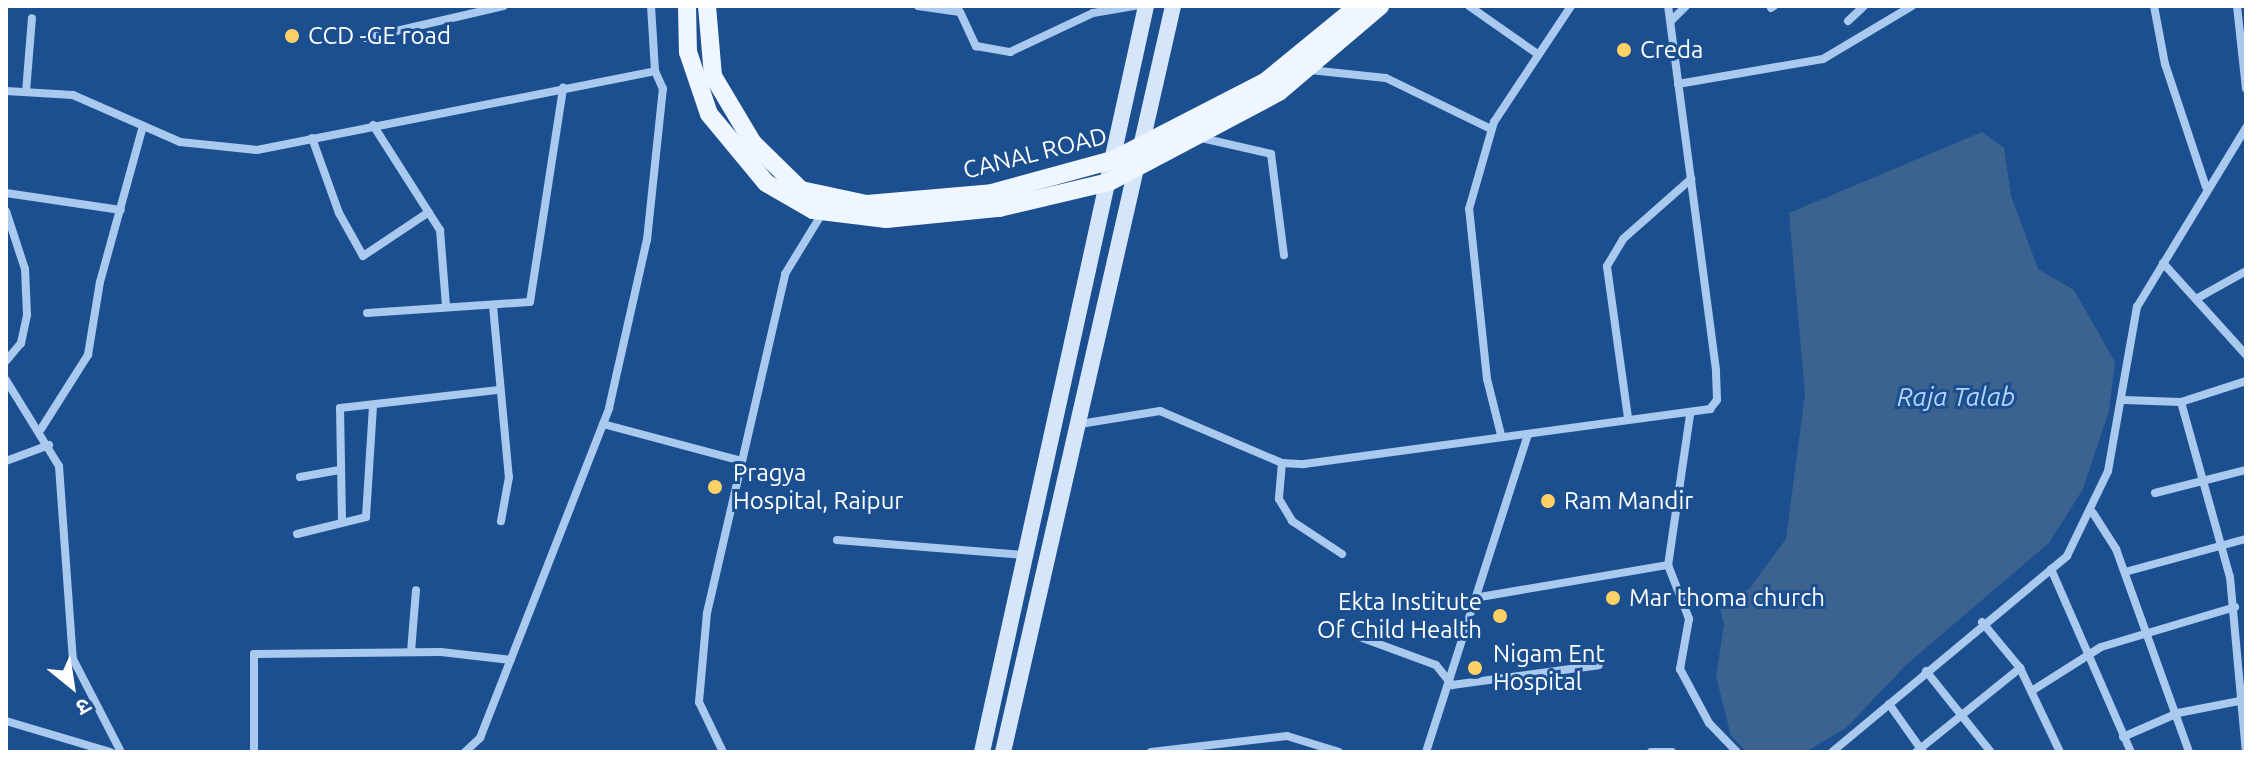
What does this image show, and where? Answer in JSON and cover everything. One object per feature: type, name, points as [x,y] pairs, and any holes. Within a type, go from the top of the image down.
[{"type":"main road","points":[[687,6],[688,52],[709,114],[766,183],[825,206],[930,216],[1109,182],[1196,137],[1310,70],[1380,6]]},
{"type":"main road","name":"CANAL ROAD","points":[[707,6],[706,46],[720,93],[780,174],[825,206],[992,193],[1113,160],[1265,82],[1358,6]]},
{"type":"main road","points":[[1146,6],[982,748],[1003,750],[1080,424],[1133,168],[1173,6]]},
{"type":"street","points":[[366,38],[503,6]]},
{"type":"street","points":[[465,752],[480,738],[603,424],[647,240],[663,89],[655,71],[651,6]]},
{"type":"street","points":[[918,6],[960,12],[976,46],[1010,52],[1093,13],[1135,6]]},
{"type":"street","points":[[1469,6],[1536,53]]},
{"type":"street","points":[[1501,435],[1470,259],[1469,209],[1491,129],[1536,53],[1571,6]]},
{"type":"street","points":[[1080,424],[1160,411],[1282,463],[1501,435],[1528,435],[1628,418],[1690,415],[1717,400],[1668,6]]},
{"type":"street","points":[[1671,21],[1686,6]]},
{"type":"street","points":[[1848,21],[1864,6]]},
{"type":"street","points":[[1678,84],[1823,59],[1912,6]]},
{"type":"street","points":[[2154,6],[2165,64],[2206,187]]},
{"type":"street","points":[[2237,6],[2246,89]]},
{"type":"street","points":[[26,92],[32,18]]},
{"type":"street","points":[[1310,70],[1386,78],[1491,129]]},
{"type":"street","points":[[6,91],[73,95],[180,142],[257,150],[655,71]]},
{"type":"street","points":[[367,313],[530,302],[563,88]]},
{"type":"street","points":[[373,125],[440,230],[446,307]]},
{"type":"street","points":[[41,429],[88,355],[143,126]]},
{"type":"street","points":[[1832,752],[1982,622],[2051,569],[2093,513],[2124,400],[2137,307],[2206,187],[2246,128]]},
{"type":"street","points":[[1196,137],[1271,154],[1284,255]]},
{"type":"street","points":[[312,138],[363,256],[429,212]]},
{"type":"street","points":[[1628,418],[1607,266],[1623,239],[1691,179]]},
{"type":"street","points":[[6,193],[121,210]]},
{"type":"street","points":[[723,752],[700,691],[710,597],[785,274],[825,206]]},
{"type":"street","points":[[6,211],[25,269],[27,315],[21,343],[6,361]]},
{"type":"street","points":[[2163,263],[2246,355]]},
{"type":"street","points":[[2196,299],[2246,271]]},
{"type":"street","points":[[493,306],[509,477],[501,521]]},
{"type":"street","points":[[2124,400],[2181,402],[2246,381]]},
{"type":"street","points":[[8,387],[41,429],[59,466],[73,659],[121,752]]},
{"type":"street","points":[[342,521],[340,408],[373,407],[499,390]]},
{"type":"street","points":[[2181,402],[2242,630],[2246,752]]},
{"type":"street","points":[[297,534],[366,517],[373,407]]},
{"type":"street","points":[[1690,415],[1668,565],[1689,619],[1680,669],[1709,723],[1737,752]]},
{"type":"street","points":[[603,424],[742,461]]},
{"type":"street","points":[[1426,752],[1480,597],[1528,435]]},
{"type":"street","points":[[6,461],[49,445]]},
{"type":"street","points":[[1282,463],[1279,499],[1292,521],[1342,554]]},
{"type":"street","points":[[300,477],[339,470]]},
{"type":"street","points":[[2155,493],[2246,470]]},
{"type":"street","points":[[2093,513],[2125,572],[2178,713],[2189,752]]},
{"type":"street","points":[[2125,572],[2246,539]]},
{"type":"street","points":[[837,540],[1025,555]]},
{"type":"street","points":[[1480,597],[1668,565]]},
{"type":"street","points":[[2051,569],[2131,752]]},
{"type":"street","points":[[411,652],[416,590]]},
{"type":"street","points":[[2033,690],[2089,658],[2148,633],[2235,607]]},
{"type":"street","points":[[1982,622],[2020,668],[2060,752]]},
{"type":"street","points":[[1357,636],[1436,665],[1450,683],[1478,687],[1599,665]]},
{"type":"street","points":[[254,752],[254,654],[411,652],[511,660]]},
{"type":"street","points":[[1889,704],[1920,751],[1961,712],[2020,668]]},
{"type":"street","points":[[1926,671],[1991,752]]},
{"type":"street","points":[[2123,737],[2178,713],[2244,700]]},
{"type":"street","points":[[6,721],[110,752]]},
{"type":"street","points":[[1151,752],[1287,736],[1339,752]]},
{"type":"street","points":[[1651,752],[1672,752]]},
{"type":"water","name":"Raja Talab","points":[[1982,132],[2004,148],[2011,196],[2038,269],[2074,290],[2115,362],[2109,411],[2083,489],[2049,543],[1907,664],[1846,728],[1805,752],[1747,752],[1731,736],[1716,676],[1724,625],[1719,604],[1749,589],[1786,539],[1805,394],[1789,213]]},
{"type":"place","name":"CCD -GE road","points":[[292,36]]},
{"type":"place","name":"Creda","points":[[1624,50]]},
{"type":"place","name":"Pragya Hospital, Raipur","points":[[715,487]]},
{"type":"place","name":"Ram Mandir","points":[[1548,501]]},
{"type":"place","name":"Mar thoma church","points":[[1613,598]]},
{"type":"place","name":"Ekta Institute Of Child Health","points":[[1500,616]]},
{"type":"place","name":"Nigam Ent Hospital","points":[[1475,668]]}]
